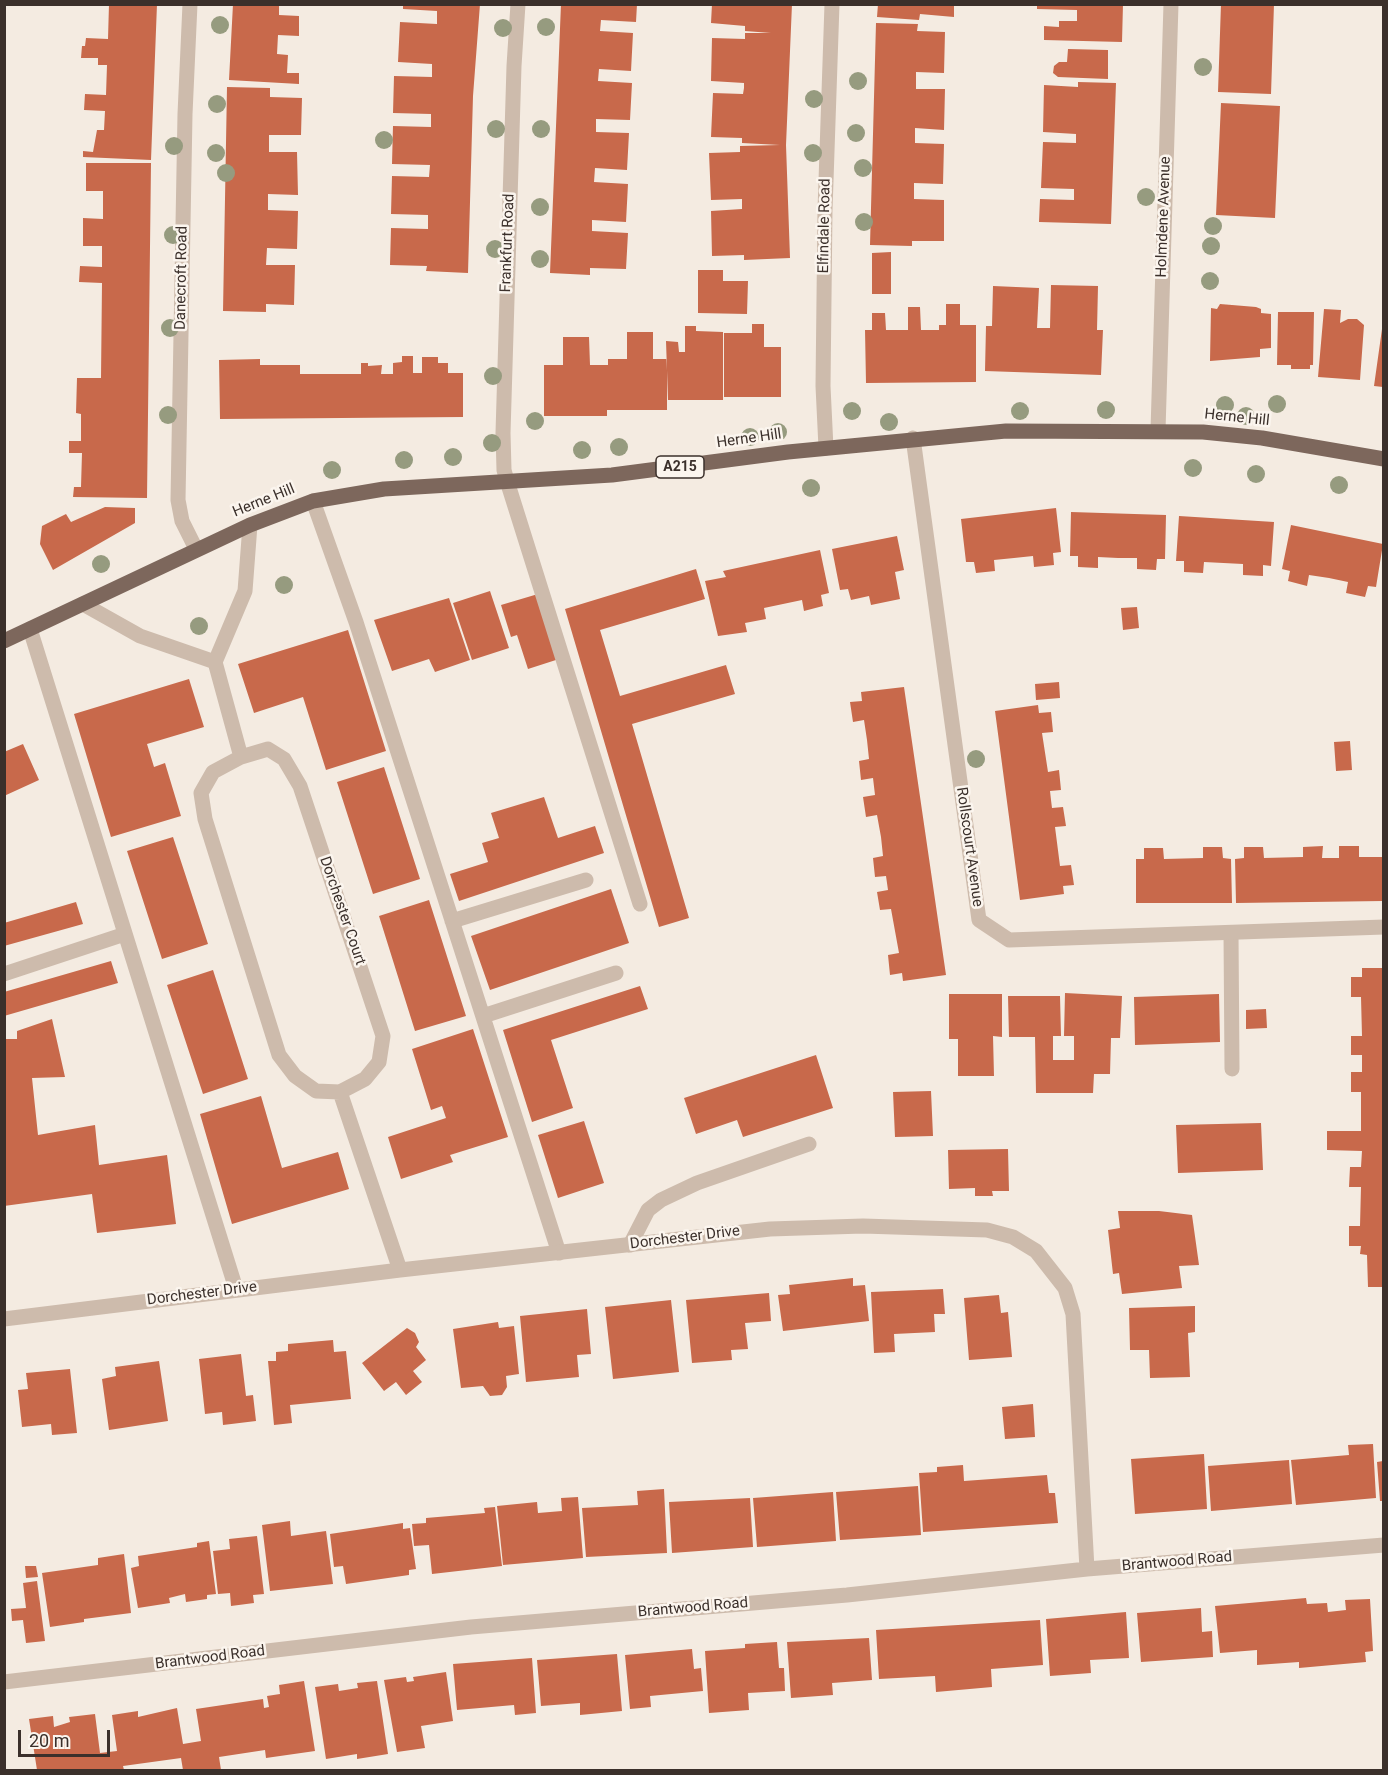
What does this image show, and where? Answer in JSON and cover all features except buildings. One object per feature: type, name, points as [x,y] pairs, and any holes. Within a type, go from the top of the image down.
[{"type":"main road","name":"Herne Hill","points":[[4,642],[250,525],[313,501],[384,489],[650,471],[913,438],[1006,431],[1158,430],[1262,438],[1383,459]]},
{"type":"street","name":"Danecroft Road","points":[[190,4],[185,114],[178,500],[182,521],[196,549]]},
{"type":"street","name":"Frankfurt Road","points":[[518,4],[503,432],[504,470],[640,904]]},
{"type":"street","name":"Elfindale Road","points":[[826,448],[823,386],[825,231],[832,4]]},
{"type":"street","name":"Holmdene Avenue","points":[[1158,430],[1172,4]]},
{"type":"street","name":"Rollscourt Avenue","points":[[913,438],[979,921],[1010,940],[1383,927]]},
{"type":"street","points":[[313,501],[356,622],[559,1252]]},
{"type":"street","points":[[241,757],[215,662],[245,591],[250,525]]},
{"type":"street","points":[[83,604],[140,636],[215,662]]},
{"type":"street","points":[[30,629],[236,1290]]},
{"type":"street","name":"Dorchester Court","points":[[268,749],[284,759],[300,786],[383,1036],[379,1062],[365,1079],[340,1092],[316,1091],[295,1076],[279,1055],[205,819],[201,793],[213,772],[241,757],[268,749]]},
{"type":"street","points":[[452,921],[586,880]]},
{"type":"street","points":[[1231,933],[1232,1069]]},
{"type":"street","points":[[4,974],[125,934]]},
{"type":"street","points":[[483,1016],[616,973]]},
{"type":"street","points":[[340,1092],[400,1270]]},
{"type":"street","points":[[630,1245],[648,1210],[661,1200],[697,1183],[809,1144]]},
{"type":"street","name":"Dorchester Drive","points":[[4,1319],[400,1270],[770,1228],[863,1226],[987,1230],[1013,1237],[1036,1251],[1065,1288],[1073,1314],[1087,1569]]},
{"type":"street","name":"Brantwood Road","points":[[4,1682],[471,1627],[847,1595],[1087,1569],[1383,1545]]}]
